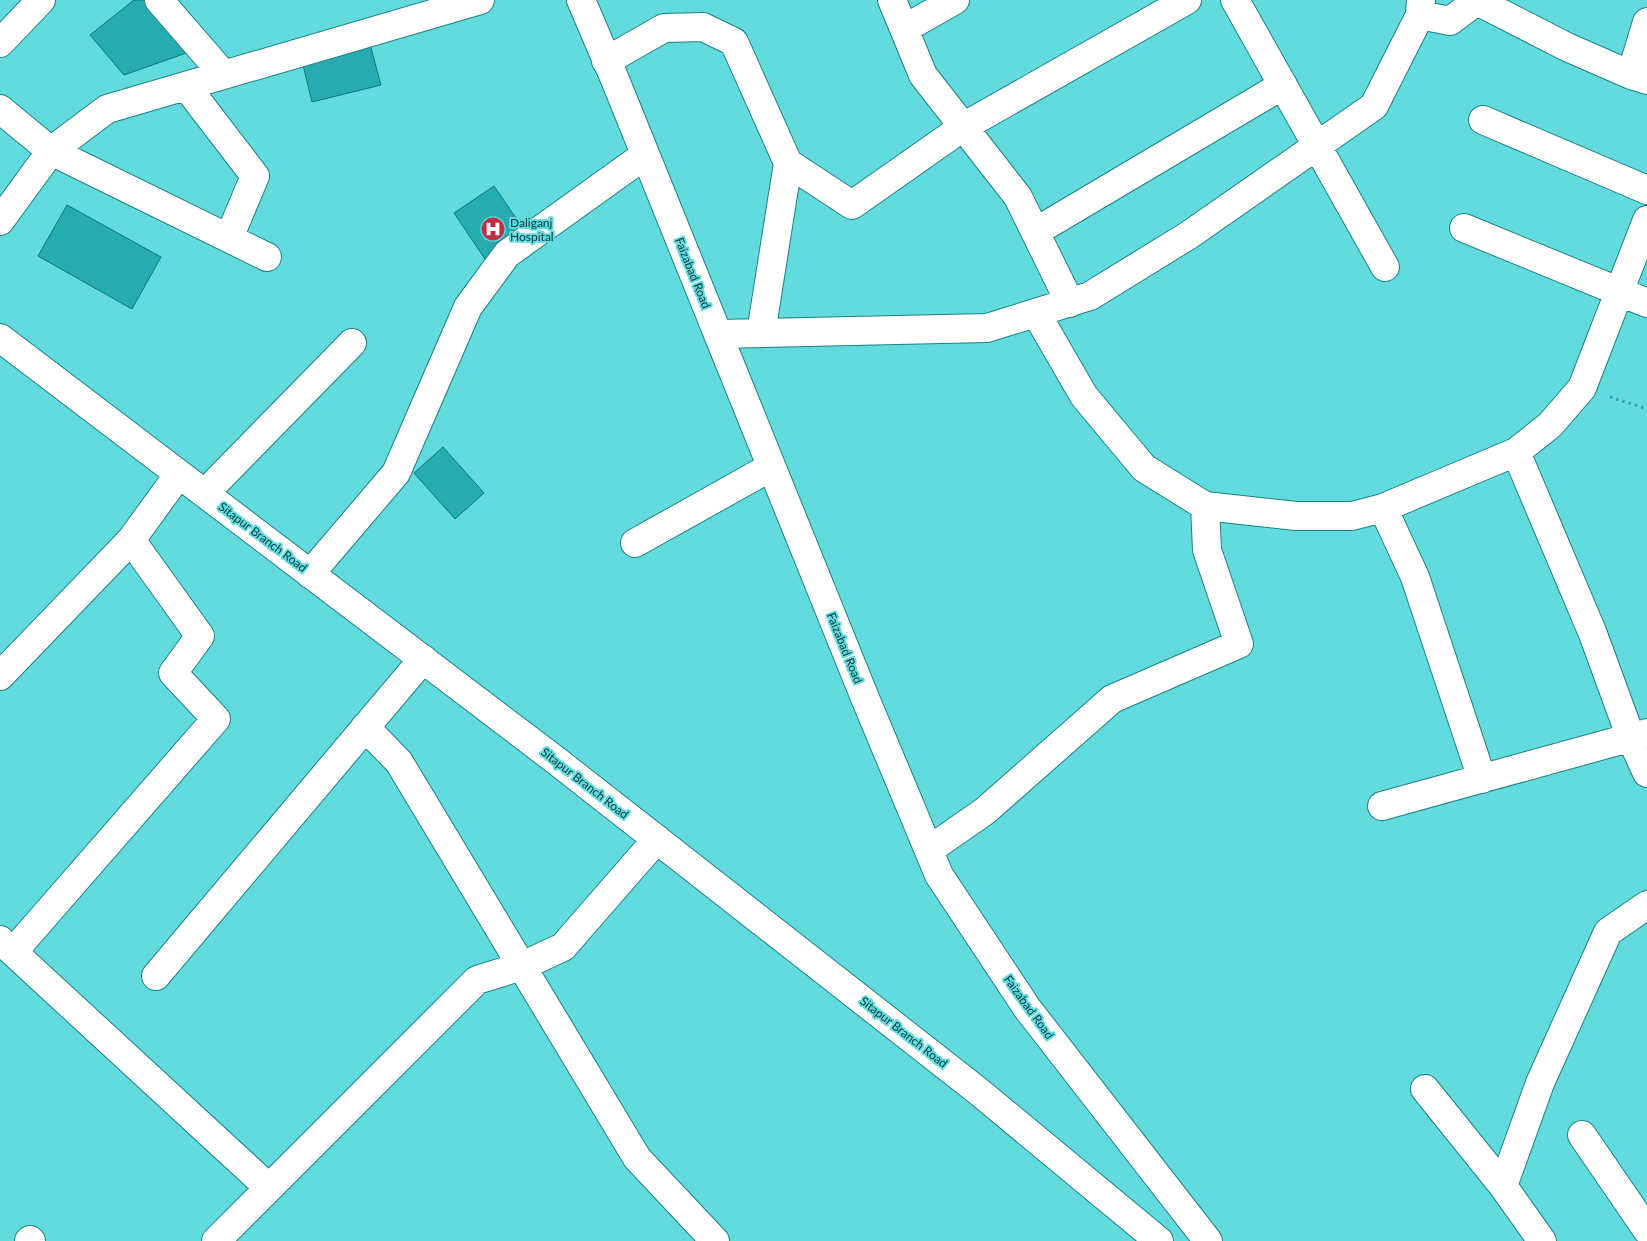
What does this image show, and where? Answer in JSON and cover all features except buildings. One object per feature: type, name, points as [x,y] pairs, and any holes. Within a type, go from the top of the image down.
[{"type":"street","points":[[0,43],[41,0]]},
{"type":"street","points":[[159,0],[222,74]]},
{"type":"street","points":[[5,203],[51,151],[107,109],[480,0]]},
{"type":"street","name":"Faizabad Road","points":[[581,0],[939,875],[1027,1008],[1208,1241]]},
{"type":"street","points":[[892,0],[923,76],[1018,197],[1070,302]]},
{"type":"street","points":[[904,29],[955,0]]},
{"type":"street","points":[[606,61],[664,28],[703,27],[734,42],[788,163],[852,205],[963,127],[1187,0]]},
{"type":"street","points":[[1235,0],[1385,267]]},
{"type":"street","points":[[718,334],[987,328],[1090,296],[1189,235],[1374,106],[1420,8],[1450,21],[1476,0],[1567,47],[1639,78],[1647,22]]},
{"type":"street","points":[[1035,232],[1283,85]]},
{"type":"street","points":[[186,86],[255,176],[229,238]]},
{"type":"street","points":[[0,109],[51,151],[267,257]]},
{"type":"street","points":[[1483,120],[1647,190]]},
{"type":"street","points":[[310,574],[396,473],[468,307],[507,254],[645,155]]},
{"type":"street","points":[[760,333],[788,163]]},
{"type":"street","points":[[1036,313],[1084,396],[1144,468],[1205,506],[1296,516],[1352,516],[1383,508],[1516,452],[1550,425],[1582,388],[1647,220]]},
{"type":"street","points":[[1464,228],[1647,303]]},
{"type":"street","name":"Sitapur Branch Road","points":[[0,338],[657,839],[978,1091],[1159,1241]]},
{"type":"street","points":[[205,493],[352,342]]},
{"type":"street","points":[[1516,452],[1593,634],[1639,736],[1647,772]]},
{"type":"street","points":[[635,543],[771,466]]},
{"type":"street","points":[[0,676],[131,540],[179,474]]},
{"type":"street","points":[[929,850],[985,811],[1112,700],[1239,644],[1207,550],[1205,506]]},
{"type":"street","points":[[1383,508],[1415,577],[1482,779]]},
{"type":"street","points":[[131,540],[200,636],[173,672],[216,719],[7,946],[269,1188]]},
{"type":"street","points":[[156,976],[423,659]]},
{"type":"street","points":[[365,727],[399,762],[637,1158],[715,1241]]},
{"type":"street","points":[[1382,806],[1639,736]]},
{"type":"street","points":[[216,1241],[477,980],[522,966],[563,947],[657,839]]},
{"type":"street","points":[[1503,1186],[1540,1083],[1608,932],[1647,905]]},
{"type":"street","points":[[1425,1089],[1503,1186],[1542,1241]]},
{"type":"street","points":[[1582,1135],[1647,1230]]},
{"type":"path","points":[[1582,388],[1647,409]]},
{"type":"place","name":"Daliganj Hospital","points":[[493,229]]}]
